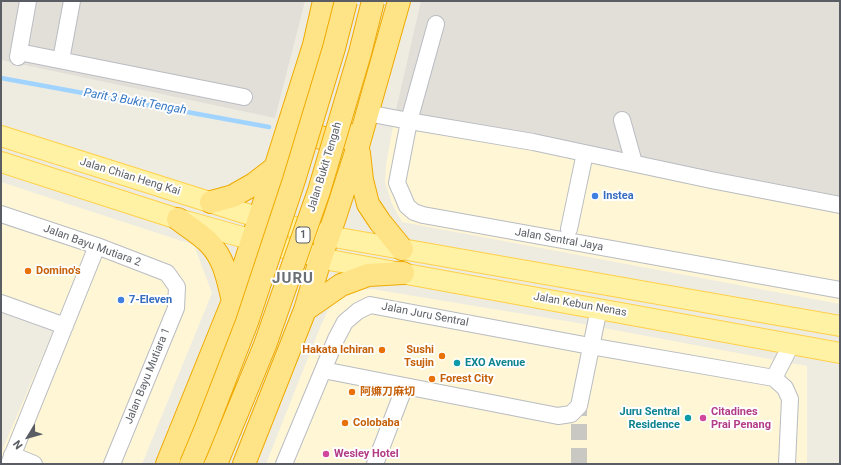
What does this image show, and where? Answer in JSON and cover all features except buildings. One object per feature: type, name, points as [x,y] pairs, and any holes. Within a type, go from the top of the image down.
[{"type":"highway","points":[[167,464],[233,301],[314,45],[324,1]]},
{"type":"highway","points":[[191,464],[247,322],[296,172],[334,48],[346,1]]},
{"type":"highway","name":"Jalan Bukit Tengah","points":[[216,464],[266,345],[316,198],[360,52],[373,1]]},
{"type":"highway","points":[[244,464],[305,310],[363,130],[398,1]]},
{"type":"highway","points":[[295,105],[303,127],[321,138],[347,138],[363,130]]},
{"type":"highway","points":[[363,130],[362,180],[368,204],[380,222],[402,249]]},
{"type":"highway","points":[[211,202],[233,196],[254,184],[276,167]]},
{"type":"highway","points":[[178,219],[210,243],[220,257],[226,272],[233,301]]},
{"type":"highway","points":[[305,310],[341,285],[368,275],[403,273]]},
{"type":"highway","points":[[221,331],[247,307],[267,308],[282,321],[287,355]]},
{"type":"main road","name":"Jalan Chian Heng Kai","points":[[1,136],[260,218],[328,236]]},
{"type":"main road","points":[[1,162],[178,219],[253,240]]},
{"type":"main road","points":[[328,236],[840,326]]},
{"type":"main road","name":"Jalan Kebun Nenas","points":[[253,240],[335,261],[792,343],[839,353]]},
{"type":"street","points":[[28,1],[18,54],[61,60],[244,97]]},
{"type":"street","points":[[61,60],[72,1]]},
{"type":"street","name":"Jalan Sentral Jaya","points":[[436,24],[408,122],[398,183],[407,206],[414,212],[423,215],[840,290]]},
{"type":"street","points":[[622,120],[634,163]]},
{"type":"street","points":[[363,130],[408,122],[533,142],[840,205]]},
{"type":"street","points":[[569,229],[585,152]]},
{"type":"street","name":"Jalan Bayu Mutiara 2","points":[[1,214],[96,246],[167,273],[177,287]]},
{"type":"street","points":[[34,464],[10,460],[96,246]]},
{"type":"street","name":"Jalan Bayu Mutiara 1","points":[[112,464],[176,308],[177,287]]},
{"type":"street","points":[[1,303],[65,326]]},
{"type":"street","name":"Jalan Juru Sentral","points":[[284,464],[336,339],[345,322],[358,311],[370,305],[590,346],[774,378]]},
{"type":"street","points":[[323,370],[558,416],[571,414],[579,406],[598,308]]},
{"type":"street","points":[[788,464],[790,399],[785,388],[774,378],[792,343]]},
{"type":"street","points":[[375,464],[405,386]]},
{"type":"shaded area","points":[[1,1],[305,1],[275,118],[1,60]]},
{"type":"shaded area","points":[[421,1],[840,1],[840,196],[396,110]]},
{"type":"shaded area","points":[[396,110],[840,196],[840,304],[402,222],[392,204],[385,182],[386,165]]},
{"type":"shaded area","points":[[1,182],[194,245],[212,293],[142,464],[1,464],[1,453],[53,331],[1,312]]},
{"type":"shaded area","points":[[372,289],[572,322],[807,366],[807,464],[266,464],[328,310],[341,297],[357,290]]},
{"type":"waterway","name":"Parit 3 Bukit Tengah","points":[[1,78],[269,127]]},
{"type":"tunnel","points":[[579,406],[579,464]]},
{"type":"place","name":"Instea","points":[[595,196]]},
{"type":"place","name":"Domino's","points":[[28,271]]},
{"type":"place","name":"7-Eleven","points":[[121,300]]},
{"type":"place","name":"Hakata Ichiran","points":[[382,350]]},
{"type":"place","name":"Sushi Tsujin","points":[[442,356]]},
{"type":"place","name":"EXO Avenue","points":[[457,363]]},
{"type":"place","name":"Forest City","points":[[432,379]]},
{"type":"place","name":"阿嫲刀麻切","points":[[352,392]]},
{"type":"place","name":"Juru Sentral Residence","points":[[688,418]]},
{"type":"place","name":"Citadines Prai Penang","points":[[703,418]]},
{"type":"place","name":"Colobaba","points":[[345,423]]},
{"type":"place","name":"Wesley Hotel","points":[[326,454]]},
{"type":"district","name":"JURU","points":[[293,279]]}]
